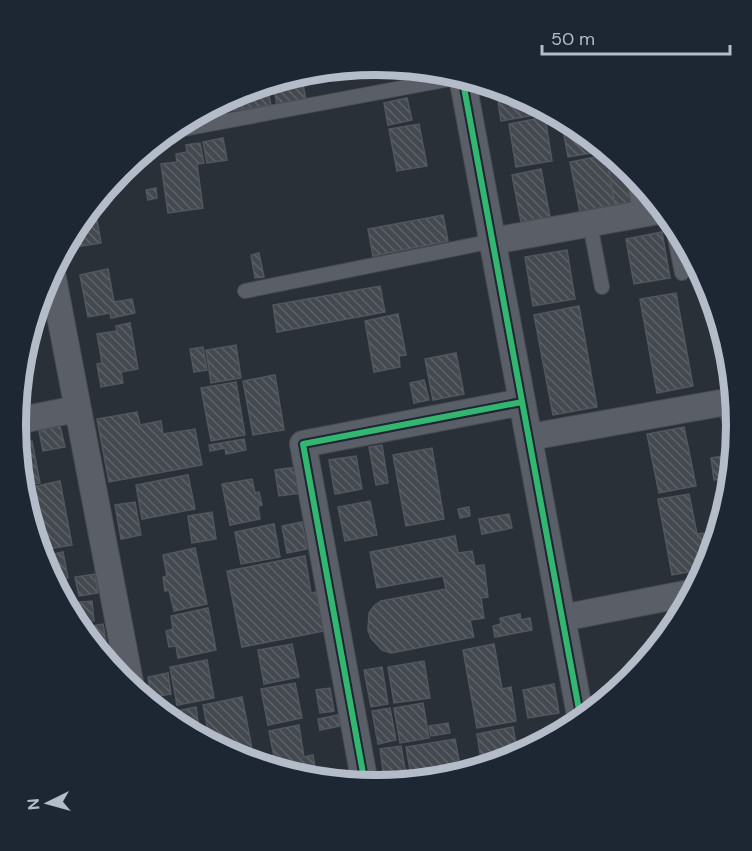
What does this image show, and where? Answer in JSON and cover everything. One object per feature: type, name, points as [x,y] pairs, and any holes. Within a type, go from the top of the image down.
[{"type":"street","points":[[464,86],[579,711]]},
{"type":"street","points":[[493,241],[652,212]]},
{"type":"street","points":[[54,286],[128,673]]},
{"type":"street","points":[[363,775],[303,444],[522,402]]},
{"type":"street","points":[[530,437],[726,402]]},
{"type":"street","points":[[26,419],[77,409]]},
{"type":"street","points":[[562,618],[683,594]]},
{"type":"lane","points":[[192,127],[439,81]]},
{"type":"lane","points":[[590,224],[602,287]]},
{"type":"lane","points":[[245,291],[493,241]]},
{"type":"lane","points":[[676,244],[682,273]]},
{"type":"building","points":[[303,83],[306,100],[277,105],[274,90]]},
{"type":"building","points":[[268,92],[271,105],[230,111],[229,107]]},
{"type":"building","points":[[497,97],[537,115],[501,121]]},
{"type":"building","points":[[407,98],[412,120],[388,125],[384,103]]},
{"type":"building","points":[[545,119],[552,161],[516,167],[509,124]]},
{"type":"building","points":[[419,124],[427,166],[397,171],[389,129]]},
{"type":"building","points":[[563,129],[595,152],[568,157]]},
{"type":"building","points":[[223,138],[227,160],[207,163],[203,142]]},
{"type":"building","points":[[200,143],[204,163],[197,164],[203,208],[168,213],[161,164],[177,162],[176,154],[187,152],[186,145]]},
{"type":"building","points":[[600,156],[607,162],[615,205],[580,212],[570,162]]},
{"type":"building","points":[[541,169],[550,217],[521,222],[512,175]]},
{"type":"building","points":[[616,171],[631,185],[634,202],[615,205],[609,172]]},
{"type":"building","points":[[156,188],[157,198],[148,200],[146,190]]},
{"type":"building","points":[[96,215],[101,243],[74,247]]},
{"type":"building","points":[[443,215],[448,241],[373,256],[368,229]]},
{"type":"building","points":[[662,232],[670,278],[634,284],[626,239]]},
{"type":"building","points":[[567,250],[575,299],[533,306],[525,257]]},
{"type":"building","points":[[259,253],[264,277],[255,278],[251,255]]},
{"type":"building","points":[[108,269],[114,302],[132,299],[135,313],[111,318],[110,313],[88,317],[80,275]]},
{"type":"building","points":[[380,286],[385,312],[277,332],[273,305]]},
{"type":"building","points":[[676,293],[693,386],[657,393],[640,299]]},
{"type":"building","points":[[579,306],[597,407],[553,415],[534,315]]},
{"type":"building","points":[[398,314],[406,355],[399,356],[400,367],[374,372],[365,321]]},
{"type":"building","points":[[130,323],[138,369],[121,372],[123,383],[101,387],[97,364],[102,363],[97,334],[117,331],[116,326]]},
{"type":"building","points":[[236,345],[241,378],[211,383],[206,350]]},
{"type":"building","points":[[203,347],[207,370],[194,372],[190,349]]},
{"type":"building","points":[[456,353],[464,394],[433,400],[425,359]]},
{"type":"building","points":[[275,375],[284,430],[253,435],[243,381]]},
{"type":"building","points":[[424,380],[429,400],[414,403],[410,383]]},
{"type":"building","points":[[236,382],[245,435],[211,441],[201,388]]},
{"type":"building","points":[[137,412],[140,425],[161,421],[163,434],[195,429],[202,465],[109,482],[97,419]]},
{"type":"building","points":[[60,426],[65,447],[43,451],[39,431]]},
{"type":"building","points":[[684,427],[696,486],[659,493],[647,434]]},
{"type":"building","points":[[244,439],[246,450],[226,454],[225,448],[210,451],[209,445]]},
{"type":"building","points":[[32,441],[40,483],[30,484],[26,442]]},
{"type":"building","points":[[382,445],[388,483],[376,485],[369,447]]},
{"type":"building","points":[[432,448],[444,519],[406,526],[393,455]]},
{"type":"building","points":[[356,456],[362,489],[335,494],[329,460]]},
{"type":"building","points":[[725,456],[723,479],[714,480],[711,458]]},
{"type":"building","points":[[297,467],[301,493],[279,496],[275,470]]},
{"type":"building","points":[[188,475],[195,509],[142,519],[136,485]]},
{"type":"building","points":[[252,479],[255,493],[259,492],[262,505],[258,506],[260,519],[230,525],[222,484]]},
{"type":"building","points":[[60,481],[72,545],[48,549],[37,516],[32,487]]},
{"type":"building","points":[[689,494],[697,534],[703,533],[705,545],[695,571],[672,575],[658,499]]},
{"type":"building","points":[[370,501],[377,535],[345,541],[338,507]]},
{"type":"building","points":[[135,502],[141,535],[121,539],[115,505]]},
{"type":"building","points":[[469,507],[470,516],[460,518],[458,509]]},
{"type":"building","points":[[212,512],[216,539],[192,543],[188,516]]},
{"type":"building","points":[[509,514],[512,528],[482,534],[479,519]]},
{"type":"building","points":[[302,522],[307,549],[287,553],[282,526]]},
{"type":"building","points":[[274,524],[280,557],[241,564],[235,532]]},
{"type":"building","points":[[455,536],[458,553],[472,551],[475,566],[484,565],[488,597],[481,598],[484,618],[470,620],[474,637],[391,653],[382,650],[371,638],[368,630],[369,613],[374,606],[381,601],[446,589],[443,576],[377,588],[370,552]]},
{"type":"building","points":[[195,548],[207,604],[174,611],[169,590],[165,591],[163,577],[167,576],[163,555]]},
{"type":"building","points":[[63,552],[68,578],[61,580],[50,555]]},
{"type":"building","points":[[305,556],[311,593],[316,592],[324,631],[242,647],[227,571]]},
{"type":"building","points":[[95,574],[98,593],[79,596],[75,577]]},
{"type":"building","points":[[92,601],[94,621],[87,622],[73,603]]},
{"type":"building","points":[[208,608],[216,650],[178,658],[176,646],[169,647],[166,631],[173,629],[171,616]]},
{"type":"building","points":[[520,614],[521,620],[530,618],[532,630],[495,637],[493,626],[501,624],[500,618]]},
{"type":"building","points":[[103,624],[108,652],[98,639],[89,626]]},
{"type":"building","points":[[292,644],[299,677],[264,684],[258,650]]},
{"type":"building","points":[[494,644],[502,689],[511,687],[516,721],[477,728],[463,650]]},
{"type":"building","points":[[207,660],[214,698],[177,705],[170,667]]},
{"type":"building","points":[[424,661],[430,698],[394,703],[388,667]]},
{"type":"building","points":[[382,667],[388,704],[371,707],[364,670]]},
{"type":"building","points":[[168,673],[171,694],[154,697],[150,694],[148,677]]},
{"type":"building","points":[[295,683],[302,718],[268,725],[261,689]]},
{"type":"building","points":[[554,684],[559,713],[528,718],[523,690]]},
{"type":"building","points":[[330,688],[334,711],[320,713],[316,690]]},
{"type":"building","points":[[242,697],[252,749],[245,750],[208,733],[203,705]]},
{"type":"building","points":[[423,703],[429,738],[400,743],[394,708]]},
{"type":"building","points":[[196,707],[199,728],[181,717],[174,712]]},
{"type":"building","points":[[390,708],[396,740],[378,744],[372,711]]},
{"type":"building","points":[[338,715],[340,726],[320,730],[318,719]]},
{"type":"building","points":[[448,723],[450,733],[431,736],[429,726]]},
{"type":"building","points":[[299,725],[304,757],[313,755],[315,767],[307,769],[275,761],[269,731]]},
{"type":"building","points":[[513,727],[516,746],[481,760],[477,734]]},
{"type":"building","points":[[455,739],[459,760],[454,761],[455,767],[421,773],[420,769],[410,770],[406,747]]},
{"type":"building","points":[[401,746],[406,774],[384,776],[380,749]]},
{"type":"cycle path","points":[[464,86],[579,711]]},
{"type":"cycle path","points":[[363,775],[303,444],[522,402]]}]
